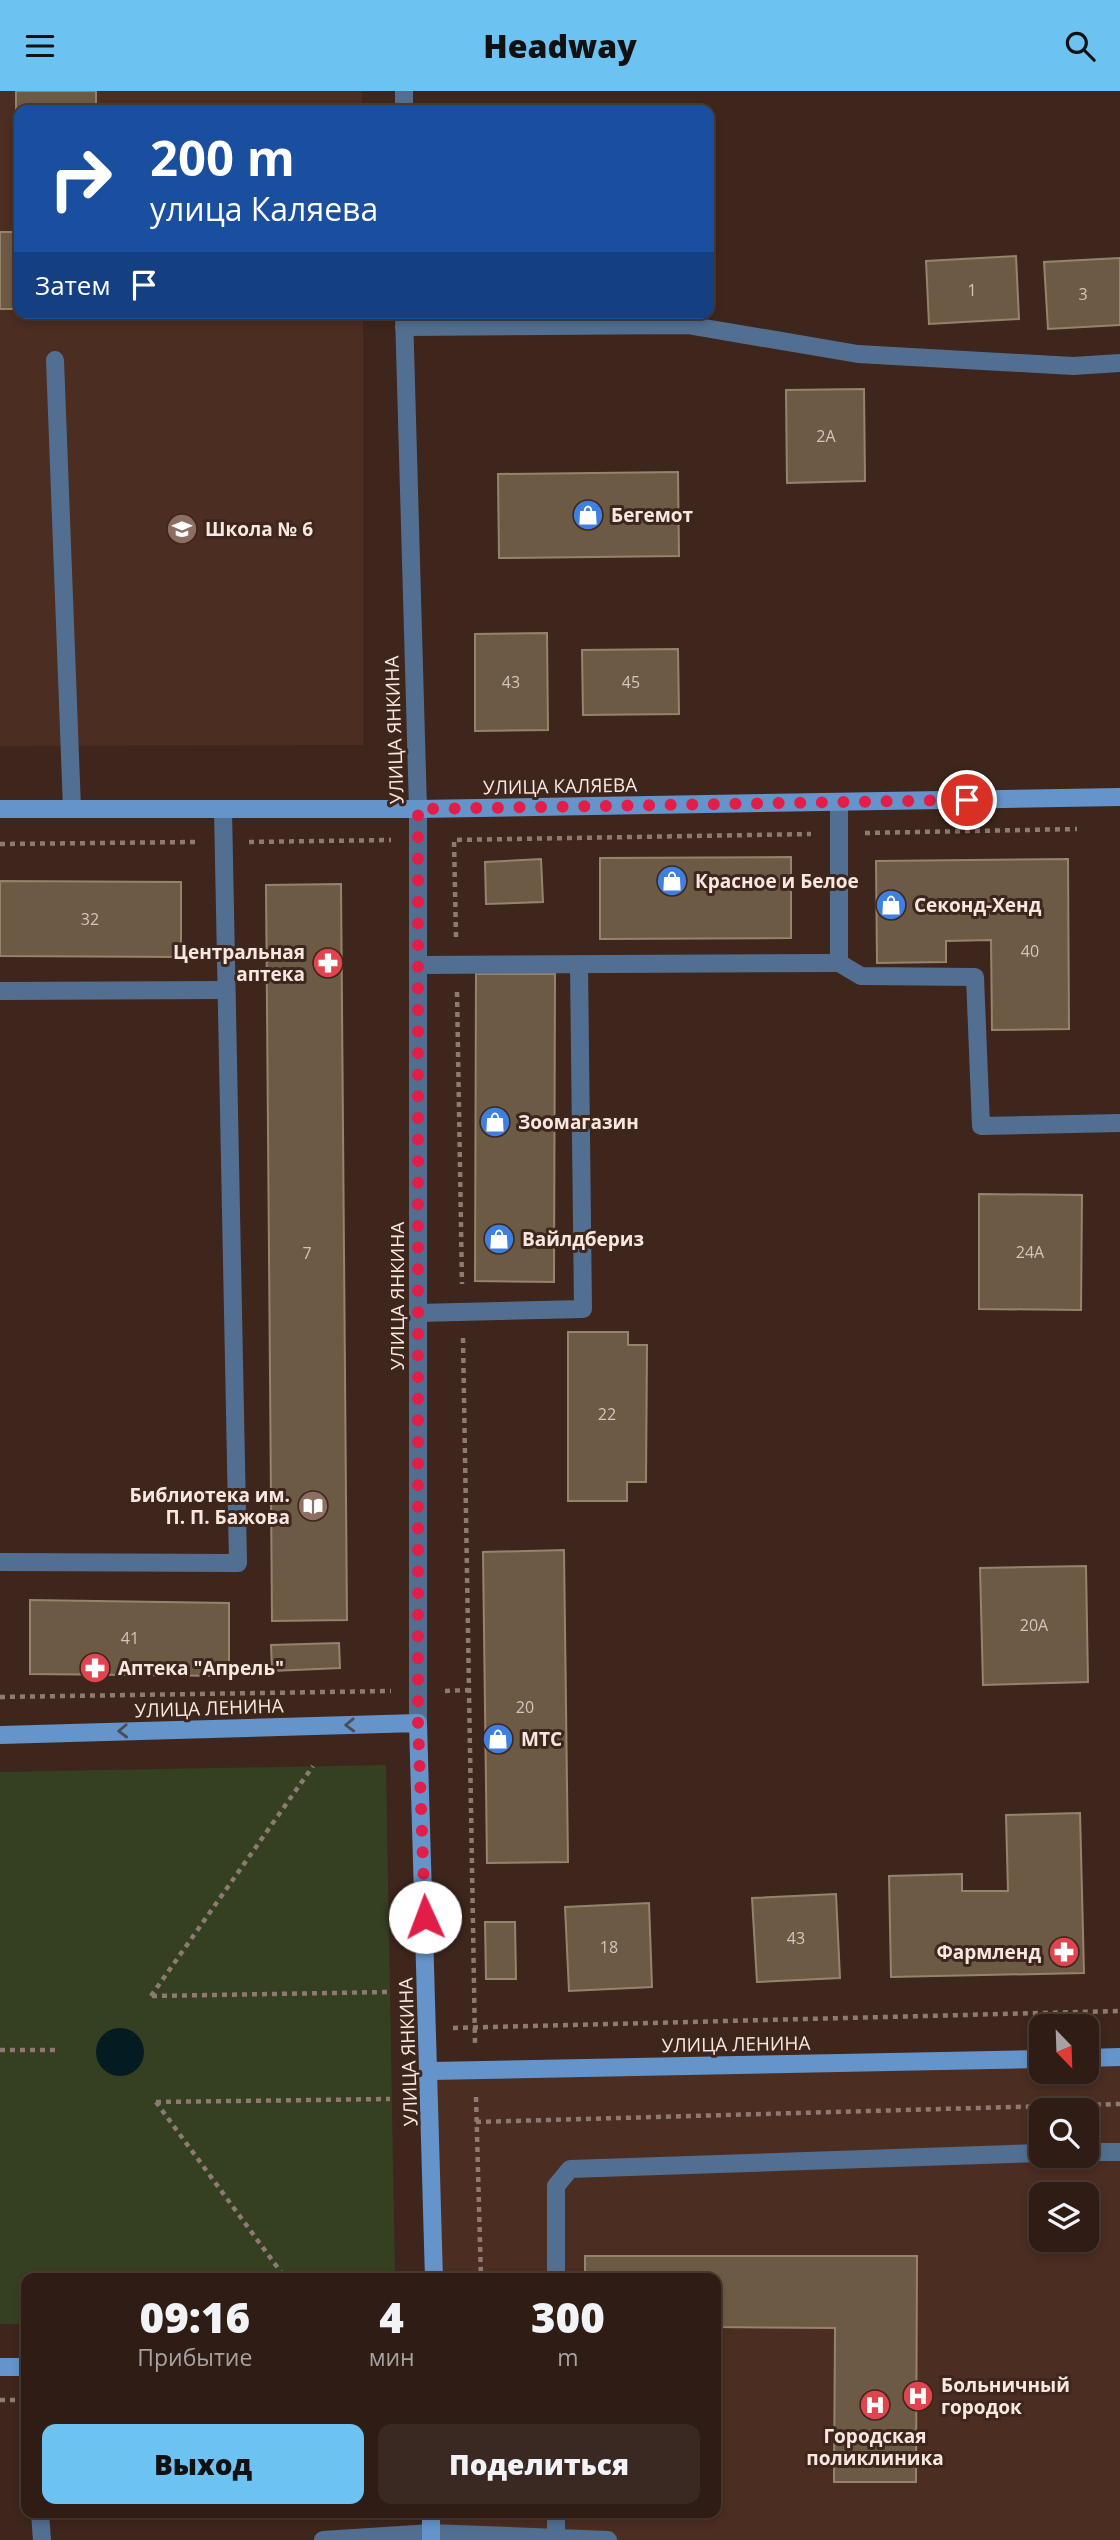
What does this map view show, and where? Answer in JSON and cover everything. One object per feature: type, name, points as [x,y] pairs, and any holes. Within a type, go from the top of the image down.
[{"type":"main road","name":"УЛИЦА КАЛЯЕВА","points":[[0,809],[418,809],[1120,797]]},
{"type":"main road","name":"УЛИЦА ЛЕНИНА","points":[[0,1735],[418,1723]]},
{"type":"main road","name":"УЛИЦА ЯНКИНА","points":[[418,1723],[431,2071],[434,2273]]},
{"type":"main road","points":[[1099,2058],[1120,2057]]},
{"type":"main road","name":"УЛИЦА ЛЕНИНА","points":[[431,2071],[1029,2059]]},
{"type":"main road","points":[[0,2367],[21,2367]]},
{"type":"main road","points":[[431,2518],[431,2537]]},
{"type":"street","points":[[404,320],[687,325],[858,355],[1073,366],[1120,363]]},
{"type":"street","name":"УЛИЦА ЯНКИНА","points":[[404,320],[418,809],[418,1723]]},
{"type":"street","points":[[55,360],[72,809]]},
{"type":"street","points":[[839,802],[839,963]]},
{"type":"street","points":[[0,1562],[238,1563],[223,810]]},
{"type":"street","points":[[418,965],[839,963],[861,976],[975,977],[981,1126],[1120,1123]]},
{"type":"street","points":[[418,1313],[583,1309],[579,965]]},
{"type":"street","points":[[0,991],[225,991]]},
{"type":"street","points":[[1099,2153],[1120,2152]]},
{"type":"street","points":[[556,2273],[556,2186],[570,2169],[1029,2153]]},
{"type":"street","points":[[40,2518],[42,2540]]},
{"type":"street","points":[[556,2518],[556,2538]]},
{"type":"street","points":[[323,2540],[431,2537],[608,2540]]},
{"type":"path","points":[[0,1697],[469,1690]]},
{"type":"path","points":[[313,1766],[151,1996],[388,1992]]},
{"type":"path","points":[[429,2028],[1120,2011]]},
{"type":"path","points":[[0,2050],[57,2050]]},
{"type":"path","points":[[282,2273],[156,2102],[390,2099]]},
{"type":"path","points":[[476,2122],[1120,2104]]},
{"type":"path","points":[[0,2400],[21,2400]]},
{"type":"shaded area","name":"Школа № 6","points":[[0,91],[362,91],[362,105],[14,105],[14,319],[363,319],[363,745],[0,746]]},
{"type":"shaded area","name":"Больничный городок","points":[[1120,2057],[1120,2540],[431,2540],[431,2518],[721,2518],[721,2273],[434,2273],[431,2071],[1029,2059],[1029,2084],[1099,2084],[1099,2058]]},
{"type":"green space","points":[[386,1765],[395,2273],[21,2273],[21,2324],[0,2324],[0,1772]]},
{"type":"water","points":[[120,2028],[137,2035],[144,2052],[137,2069],[120,2076],[103,2069],[96,2052],[103,2035]]},
{"type":"building","points":[[16,91],[96,91],[96,105],[16,105]]},
{"type":"building","points":[[0,232],[14,232],[14,309],[0,309]]},
{"type":"building","points":[[1016,256],[1019,319],[929,324],[926,261]]},
{"type":"building","points":[[1120,258],[1120,325],[1048,329],[1044,262]]},
{"type":"building","points":[[864,389],[865,481],[787,483],[786,390]]},
{"type":"building","points":[[678,472],[679,556],[499,558],[498,474]]},
{"type":"building","points":[[547,633],[548,730],[475,731],[475,634]]},
{"type":"building","points":[[678,649],[679,714],[583,715],[582,650]]},
{"type":"building","points":[[791,857],[791,938],[600,939],[600,858]]},
{"type":"building","points":[[541,859],[543,902],[486,904],[485,862]]},
{"type":"building","points":[[1068,859],[1069,1029],[992,1030],[991,940],[946,941],[946,962],[877,963],[876,861]]},
{"type":"building","points":[[0,881],[181,882],[181,957],[0,956]]},
{"type":"building","points":[[341,884],[347,1620],[272,1621],[266,885]]},
{"type":"building","points":[[476,974],[555,974],[554,1282],[475,1281]]},
{"type":"building","points":[[979,1194],[1082,1195],[1081,1310],[979,1309]]},
{"type":"building","points":[[568,1332],[628,1332],[628,1345],[647,1345],[646,1482],[627,1482],[627,1501],[568,1501]]},
{"type":"building","points":[[564,1550],[568,1862],[487,1863],[483,1552]]},
{"type":"building","points":[[1086,1566],[1088,1682],[983,1685],[980,1568]]},
{"type":"building","points":[[30,1600],[229,1603],[229,1676],[30,1674]]},
{"type":"building","points":[[339,1643],[340,1668],[272,1671],[271,1645]]},
{"type":"building","points":[[1080,1813],[1084,1973],[891,1977],[889,1876],[962,1874],[962,1891],[1008,1891],[1006,1815]]},
{"type":"building","points":[[836,1894],[840,1978],[757,1982],[752,1898]]},
{"type":"building","points":[[649,1903],[652,1987],[569,1991],[565,1907]]},
{"type":"building","points":[[485,1922],[515,1922],[516,1979],[486,1979]]},
{"type":"building","name":"Городская поликлиника","points":[[585,2256],[917,2256],[916,2482],[834,2482],[835,2328],[721,2327],[721,2273],[585,2273]]},
{"type":"place","name":"Бегемот","points":[[588,515]]},
{"type":"place","name":"Школа № 6","points":[[182,529]]},
{"type":"place","name":"Красное и Белое","points":[[672,881]]},
{"type":"place","name":"Секонд-Хенд","points":[[891,905]]},
{"type":"place","name":"Центральная аптека","points":[[328,963]]},
{"type":"place","name":"Зоомагазин","points":[[495,1122]]},
{"type":"place","name":"Вайлдбериз","points":[[499,1239]]},
{"type":"place","name":"Библиотека им. П. П. Бажова","points":[[313,1506]]},
{"type":"place","name":"Аптека \"Апрель\"","points":[[95,1668]]},
{"type":"place","name":"МТС","points":[[498,1739]]},
{"type":"place","name":"Фармленд","points":[[1064,1952]]},
{"type":"place","name":"Больничный городок","points":[[918,2396]]},
{"type":"place","name":"Городская поликлиника","points":[[875,2405]]},
{"type":"route","points":[[425,1917],[418,1723],[418,809],[967,800]]}]
